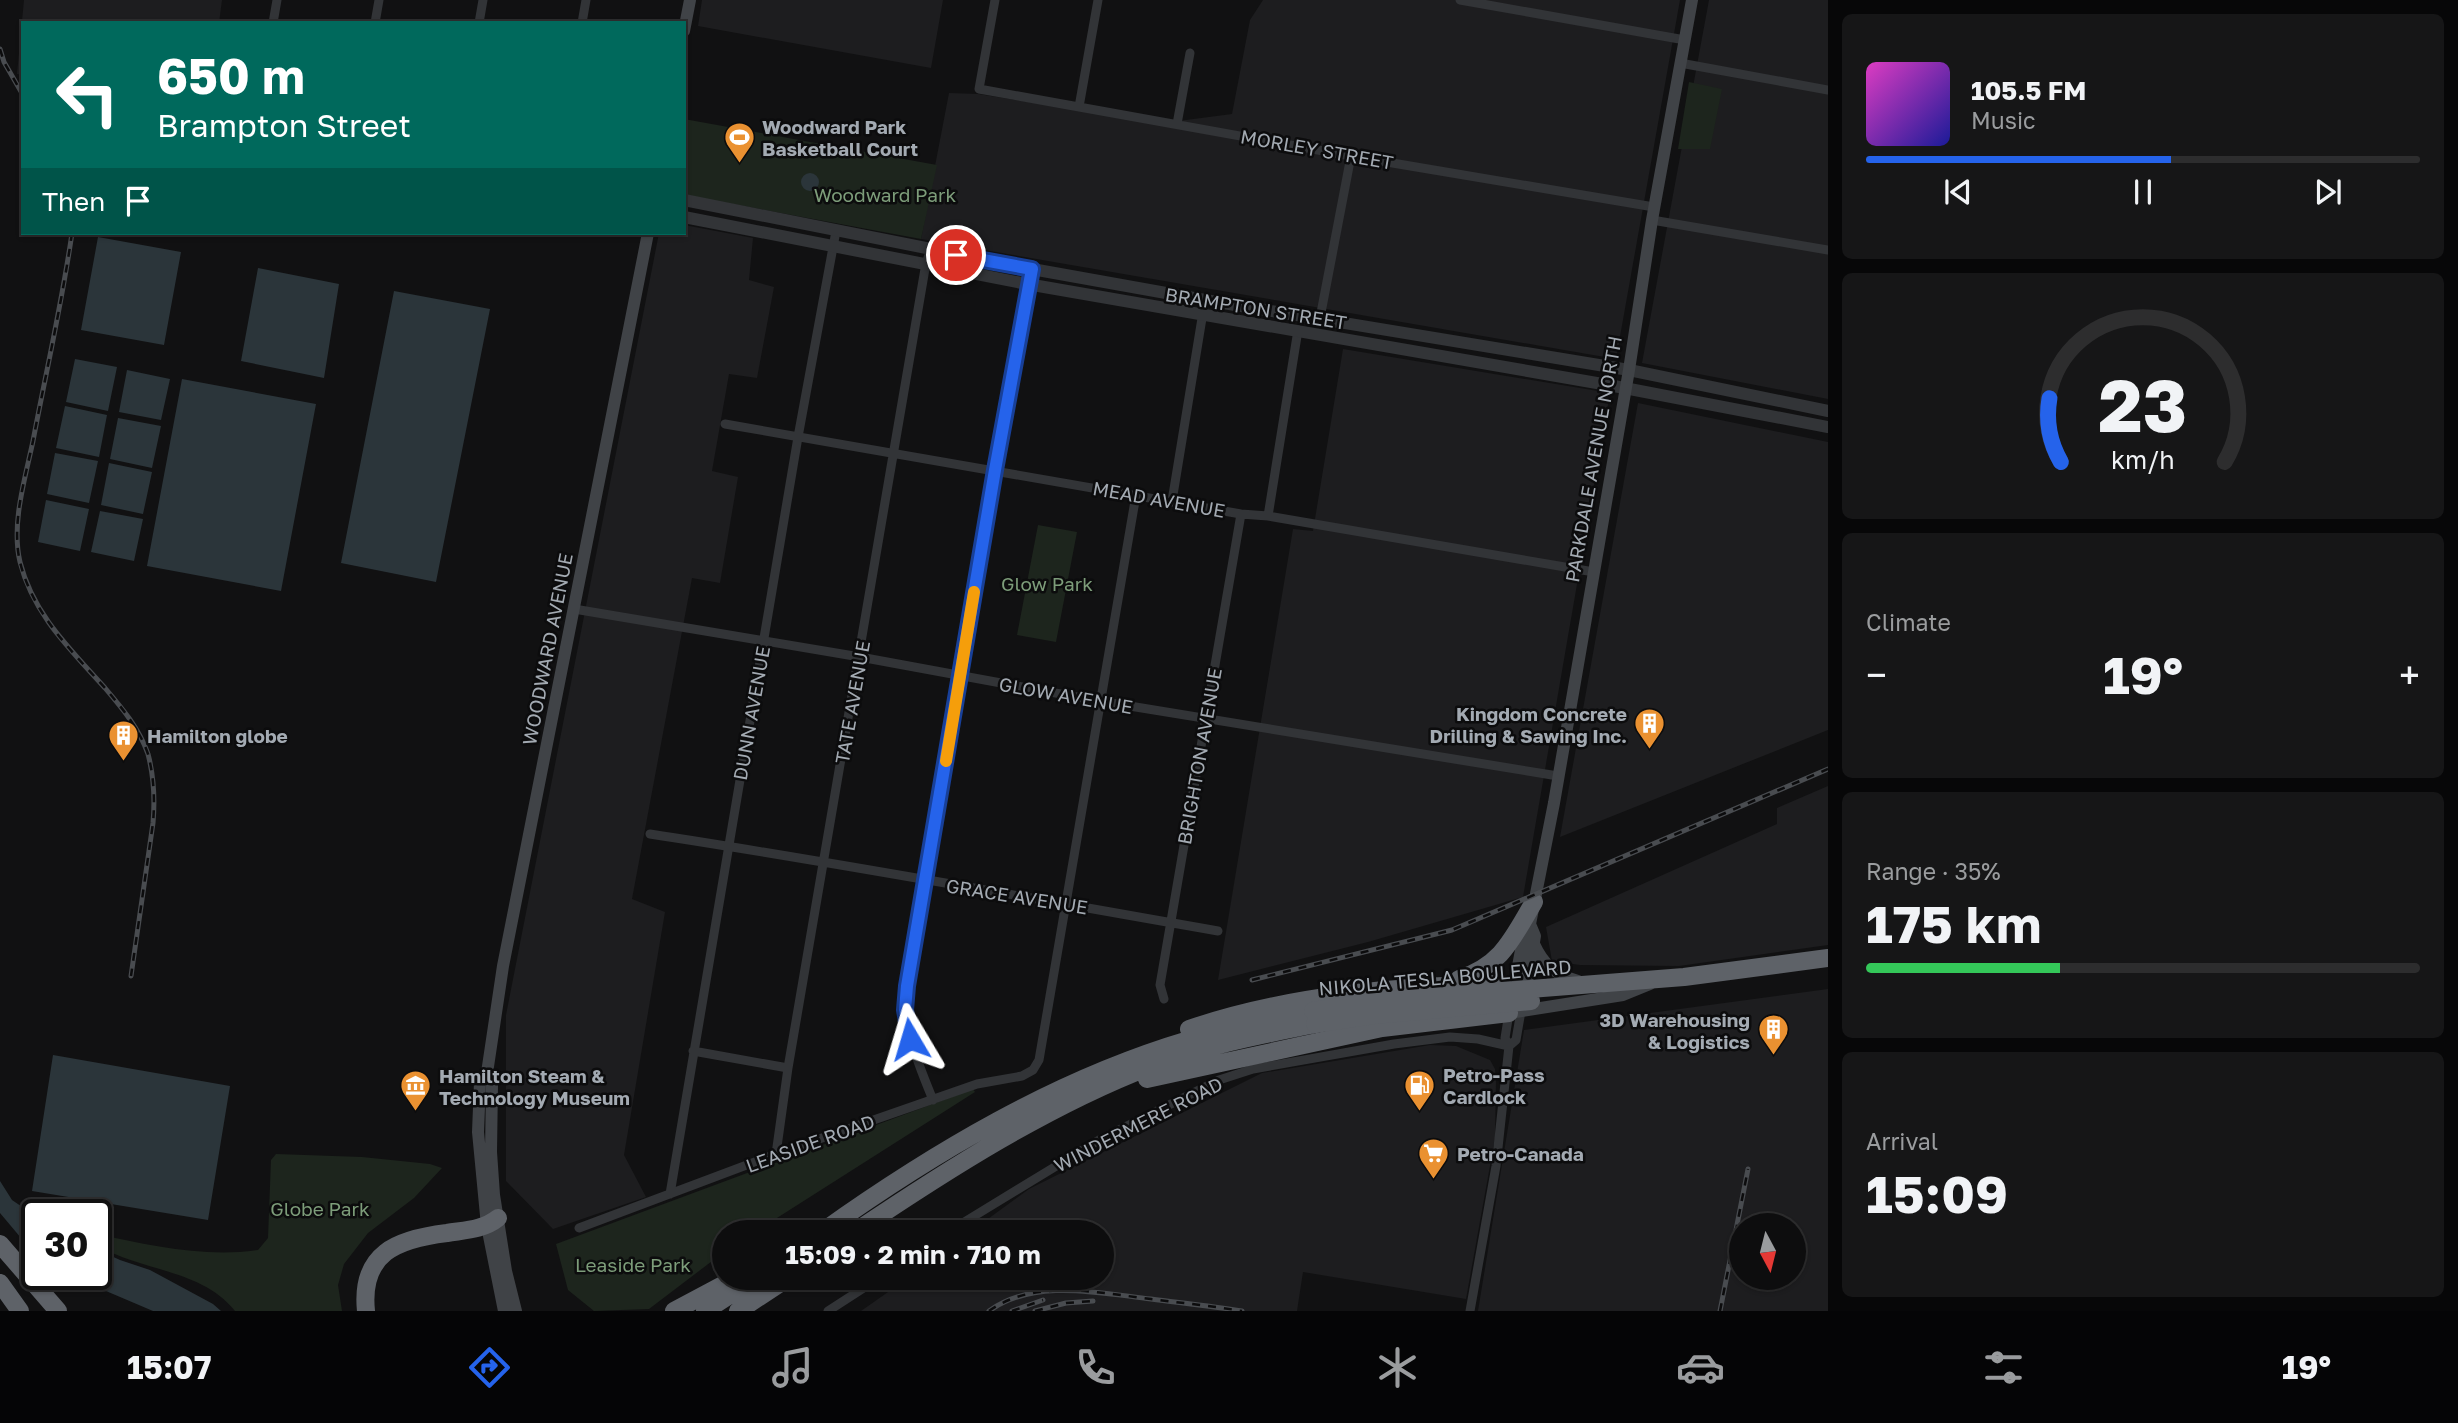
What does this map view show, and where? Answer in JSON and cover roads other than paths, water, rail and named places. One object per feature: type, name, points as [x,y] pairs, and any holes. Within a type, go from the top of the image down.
[{"type":"highway","points":[[1035,1111],[1074,1077],[1164,1037],[1219,1019],[1316,998],[1429,987],[1479,973],[1493,964],[1534,902]]},
{"type":"highway","name":"NIKOLA TESLA BOULEVARD","points":[[840,1220],[983,1128],[1096,1089],[1153,1065],[1314,1017],[1378,1001],[1684,977],[1828,960]]},
{"type":"highway","name":"NIKOLA TESLA BOULEVARD","points":[[1314,1017],[1374,1016],[1576,998],[1828,969]]},
{"type":"highway","points":[[1429,987],[1518,998]]},
{"type":"highway","points":[[1035,1111],[1166,1073],[1382,1028],[1449,1019],[1518,998]]},
{"type":"highway","name":"NIKOLA TESLA BOULEVARD","points":[[873,1220],[1035,1111]]},
{"type":"highway","points":[[875,1220],[885,1212]]},
{"type":"highway","points":[[366,1311],[367,1280],[375,1262],[388,1249],[418,1237],[493,1222]]},
{"type":"highway","points":[[0,1244],[58,1310]]},
{"type":"highway","points":[[0,1283],[20,1311]]},
{"type":"highway","points":[[674,1311],[713,1290]]},
{"type":"highway","points":[[705,1311],[738,1290]]},
{"type":"highway","points":[[738,1311],[770,1290]]},
{"type":"highway","points":[[758,1311],[785,1290]]},
{"type":"main road","points":[[686,21],[690,0]]},
{"type":"main road","name":"PARKDALE AVENUE NORTH","points":[[1518,998],[1524,934],[1530,924],[1558,776],[1629,370],[1653,213],[1692,0]]},
{"type":"main road","name":"WOODWARD AVENUE","points":[[504,1311],[478,1121],[480,1082],[487,1073],[501,978],[648,235]]},
{"type":"main road","name":"PARKDALE AVENUE NORTH","points":[[1518,998],[1534,944],[1535,936],[1530,924]]},
{"type":"main road","points":[[1534,944],[1540,957],[1552,971],[1578,981]]},
{"type":"main road","points":[[1518,998],[1623,995],[1651,984],[1828,960]]},
{"type":"main road","points":[[1518,998],[1621,980]]},
{"type":"main road","points":[[1518,998],[1578,981],[1621,980],[1651,984]]},
{"type":"main road","name":"WOODWARD AVENUE","points":[[493,1222],[516,1311]]},
{"type":"street","points":[[273,21],[277,0]]},
{"type":"street","points":[[375,21],[379,0]]},
{"type":"street","points":[[478,21],[483,0]]},
{"type":"street","points":[[582,21],[586,0]]},
{"type":"street","name":"MORLEY STREET","points":[[995,0],[979,89],[1653,213],[1828,250]]},
{"type":"street","points":[[1079,107],[1098,0]]},
{"type":"street","points":[[1460,0],[1685,40]]},
{"type":"street","points":[[1177,124],[1190,53]]},
{"type":"street","points":[[1680,63],[1828,90]]},
{"type":"street","points":[[1320,318],[1351,156]]},
{"type":"street","name":"BRAMPTON STREET","points":[[686,200],[1032,269],[1629,370],[1828,411]]},
{"type":"street","name":"BRAMPTON STREET","points":[[686,217],[1027,284],[1625,388],[1828,427]]},
{"type":"street","name":"DUNN AVENUE","points":[[670,1194],[798,437],[836,231]]},
{"type":"street","name":"TATE AVENUE","points":[[776,1154],[788,1068],[926,264],[931,250]]},
{"type":"street","points":[[933,1100],[910,1039],[905,1010],[995,470],[1027,284],[1032,269]]},
{"type":"street","points":[[1172,501],[1205,300]]},
{"type":"street","points":[[1268,516],[1298,330]]},
{"type":"street","points":[[1788,404],[1789,420]]},
{"type":"street","name":"MEAD AVENUE","points":[[725,424],[1594,572]]},
{"type":"street","points":[[1066,904],[1136,495]]},
{"type":"street","name":"BRIGHTON AVENUE","points":[[1164,999],[1160,985],[1241,514]]},
{"type":"street","name":"GLOW AVENUE","points":[[574,609],[1099,701],[1558,776]]},
{"type":"street","name":"GRACE AVENUE","points":[[650,834],[824,861],[1218,931]]},
{"type":"street","name":"LEASIDE ROAD","points":[[579,1228],[776,1154],[977,1084],[1022,1076],[1032,1070],[1039,1060],[1066,904]]},
{"type":"street","name":"PARKDALE AVENUE NORTH","points":[[1469,1311],[1496,1166],[1509,1046],[1505,1038],[1518,998]]},
{"type":"street","name":"WINDERMERE ROAD","points":[[968,1220],[1099,1140],[1219,1080],[1253,1069],[1450,1037],[1509,1046]]},
{"type":"street","points":[[693,1051],[788,1068]]},
{"type":"street","points":[[828,1311],[861,1290]]},
{"type":"railway","points":[[0,49],[4,62],[21,92]]},
{"type":"railway","points":[[72,235],[20,502],[18,547],[26,581],[43,614],[66,645],[124,711],[148,754],[154,789],[153,823],[131,976]]},
{"type":"railway","points":[[1252,980],[1452,930],[1828,769]]},
{"type":"railway","points":[[1720,1311],[1748,1169]]},
{"type":"railway","points":[[989,1311],[1026,1294],[1068,1290],[1242,1311]]},
{"type":"railway","points":[[1012,1311],[1043,1300]]},
{"type":"railway","points":[[1035,1311],[1066,1303],[1093,1301]]},
{"type":"place","name":"Woodward Park Basketball Court","points":[[739,164]]},
{"type":"place","name":"Kingdom Concrete Drilling & Sawing Inc.","points":[[1650,751]]},
{"type":"place","name":"Hamilton globe","points":[[124,762]]},
{"type":"place","name":"3D Warehousing & Logistics","points":[[1773,1057]]},
{"type":"place","name":"Petro-Pass Cardlock","points":[[1420,1112]]},
{"type":"place","name":"Hamilton Steam & Technology Museum","points":[[416,1113]]},
{"type":"place","name":"Petro-Canada","points":[[1434,1180]]},
{"type":"park label","name":"Woodward Park","points":[[885,194]]},
{"type":"park label","name":"Glow Park","points":[[1047,583]]},
{"type":"park label","name":"Globe Park","points":[[320,1208]]},
{"type":"park label","name":"Leaside Park","points":[[633,1264]]}]
